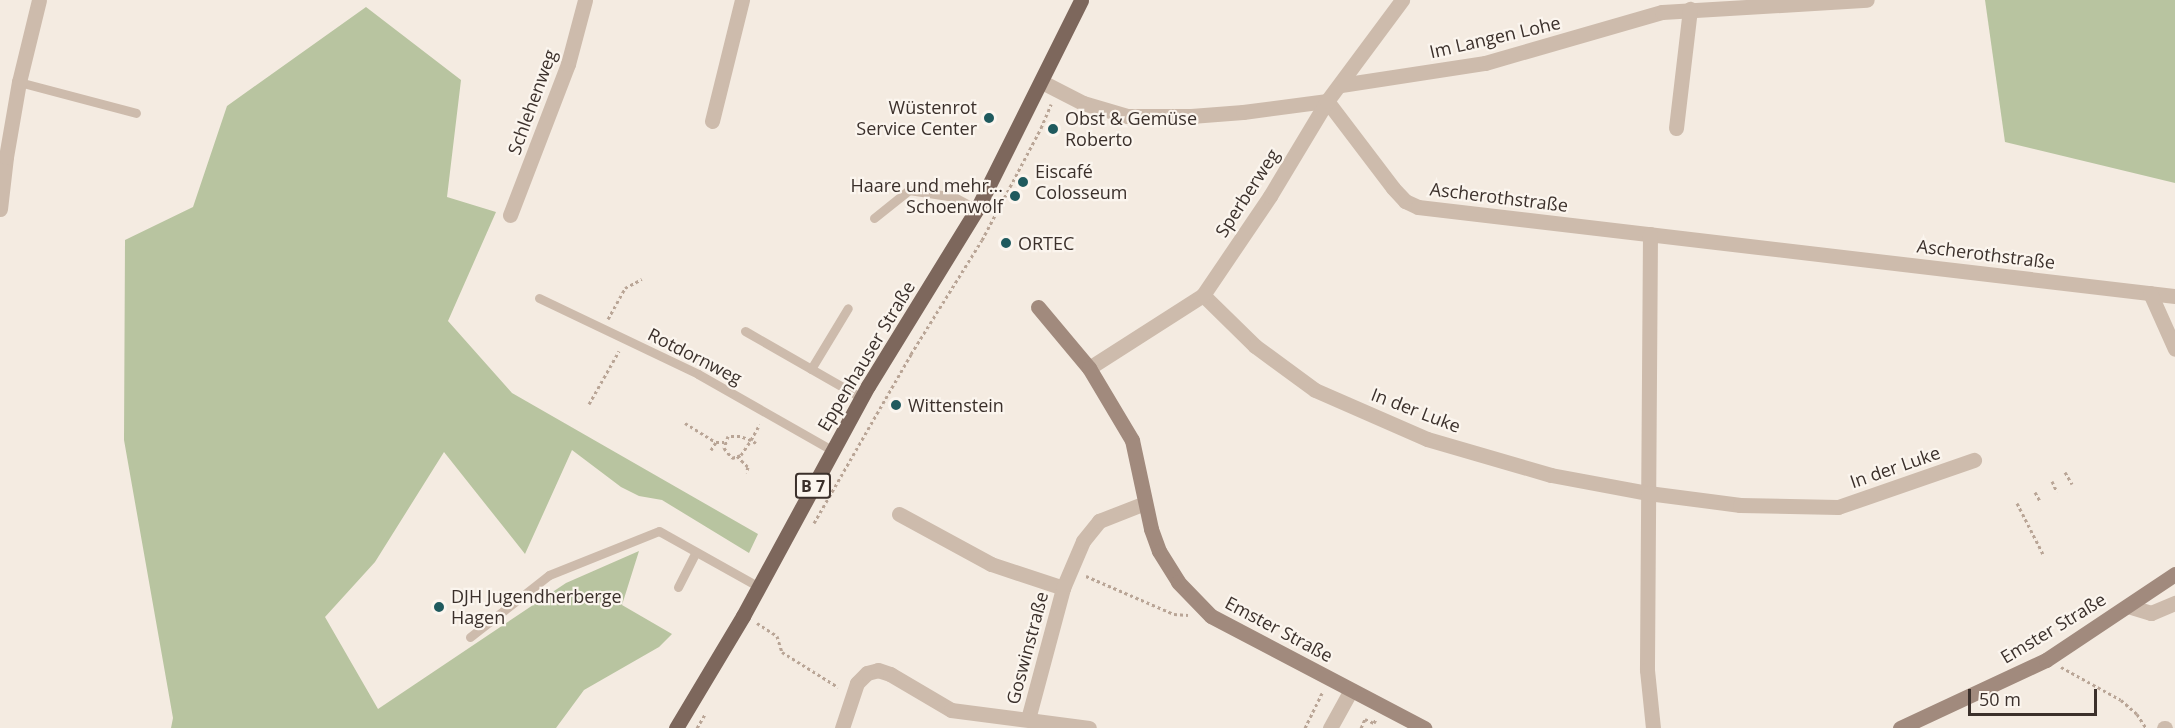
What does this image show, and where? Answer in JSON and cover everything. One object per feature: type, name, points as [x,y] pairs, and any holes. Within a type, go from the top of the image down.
[{"type":"main road","name":"Eppenhauser Straße","points":[[676,728],[749,619],[759,587],[832,450],[977,209],[1081,0]]},
{"type":"street","points":[[0,209],[19,82],[39,0]]},
{"type":"street","name":"Schlehenweg","points":[[510,215],[568,64],[585,0]]},
{"type":"street","points":[[712,121],[742,0]]},
{"type":"street","name":"Sperberweg","points":[[1089,368],[1203,295],[1270,196],[1328,101],[1402,0]]},
{"type":"street","name":"Im Langen Lohe","points":[[1341,85],[1485,63],[1688,4],[1867,0]]},
{"type":"street","points":[[1676,128],[1688,4]]},
{"type":"street","points":[[1042,82],[1083,103],[1127,116],[1191,116],[1328,101]]},
{"type":"street","name":"Ascherothstraße","points":[[1328,101],[1393,188],[1405,201],[1418,207],[2175,296]]},
{"type":"street","points":[[1650,234],[1647,670],[1653,728]]},
{"type":"street","points":[[2150,293],[2175,349]]},
{"type":"street","name":"In der Luke","points":[[1203,295],[1255,346],[1315,390],[1427,439],[1551,475],[1648,493],[1740,506],[1838,507],[1974,460]]},
{"type":"street","name":"Emster Straße","points":[[1038,307],[1089,368],[1132,440],[1150,529],[1159,551],[1178,582],[1211,616],[1424,728]]},
{"type":"street","name":"Goswinstraße","points":[[1028,718],[1063,588],[1083,541],[1099,521],[1145,503]]},
{"type":"street","name":"Goswinstraße","points":[[899,514],[991,564],[1063,588]]},
{"type":"street","name":"Emster Straße","points":[[1900,728],[2046,660],[2175,574]]},
{"type":"street","name":"Emster Straße","points":[[2128,606],[2151,613],[2175,603]]},
{"type":"street","points":[[842,728],[857,683],[867,673],[878,670],[890,674],[951,710],[1028,718],[1089,728]]},
{"type":"street","points":[[1330,728],[1351,690]]},
{"type":"lane","points":[[19,82],[136,113]]},
{"type":"lane","points":[[874,218],[909,190],[954,197],[977,209]]},
{"type":"lane","name":"Rotdornweg","points":[[539,298],[626,339],[767,412],[832,450]]},
{"type":"lane","points":[[811,369],[848,308]]},
{"type":"lane","points":[[744,331],[862,398]]},
{"type":"lane","points":[[470,637],[549,575],[659,531],[759,587]]},
{"type":"lane","points":[[678,587],[695,553]]},
{"type":"path","points":[[813,524],[911,354],[982,240],[1041,128],[1056,90]]},
{"type":"path","points":[[605,329],[625,288],[642,279]]},
{"type":"path","points":[[589,404],[626,339]]},
{"type":"path","points":[[756,443],[751,440],[734,435],[728,436],[724,442],[727,454],[732,458],[741,455],[751,440],[767,412]]},
{"type":"path","points":[[685,423],[716,442],[724,442]]},
{"type":"path","points":[[711,450],[716,442]]},
{"type":"path","points":[[736,456],[747,467],[746,473]]},
{"type":"path","points":[[2065,472],[2072,484]]},
{"type":"path","points":[[2052,481],[2057,492]]},
{"type":"path","points":[[2035,492],[2040,501]]},
{"type":"path","points":[[2017,503],[2043,554]]},
{"type":"path","points":[[1071,570],[1174,614],[1211,616]]},
{"type":"path","points":[[749,619],[760,615]]},
{"type":"path","points":[[749,619],[777,636],[782,652],[818,677],[853,695]]},
{"type":"path","points":[[2046,660],[2121,700],[2137,714],[2146,728]]},
{"type":"path","points":[[1305,728],[1330,678]]},
{"type":"path","points":[[697,728],[706,713]]},
{"type":"green space","points":[[1985,0],[2175,0],[2175,183],[2005,142]]},
{"type":"green space","points":[[366,7],[461,80],[447,197],[496,212],[448,321],[512,393],[758,534],[749,553],[662,500],[639,496],[621,487],[572,450],[525,554],[444,452],[375,562],[325,617],[378,709],[566,583],[639,551],[622,605],[672,634],[659,647],[584,690],[556,728],[171,728],[173,718],[124,440],[125,240],[193,207],[227,106]]},
{"type":"place","name":"Wüstenrot Service Center","points":[[989,118]]},
{"type":"place","name":"Obst & Gemüse Roberto","points":[[1053,129]]},
{"type":"place","name":"Eiscafé Colosseum","points":[[1023,182]]},
{"type":"place","name":"Haare und mehr... Schoenwolf","points":[[1015,196]]},
{"type":"place","name":"ORTEC","points":[[1006,243]]},
{"type":"place","name":"Wittenstein","points":[[896,405]]},
{"type":"place","name":"DJH Jugendherberge Hagen","points":[[439,607]]}]
